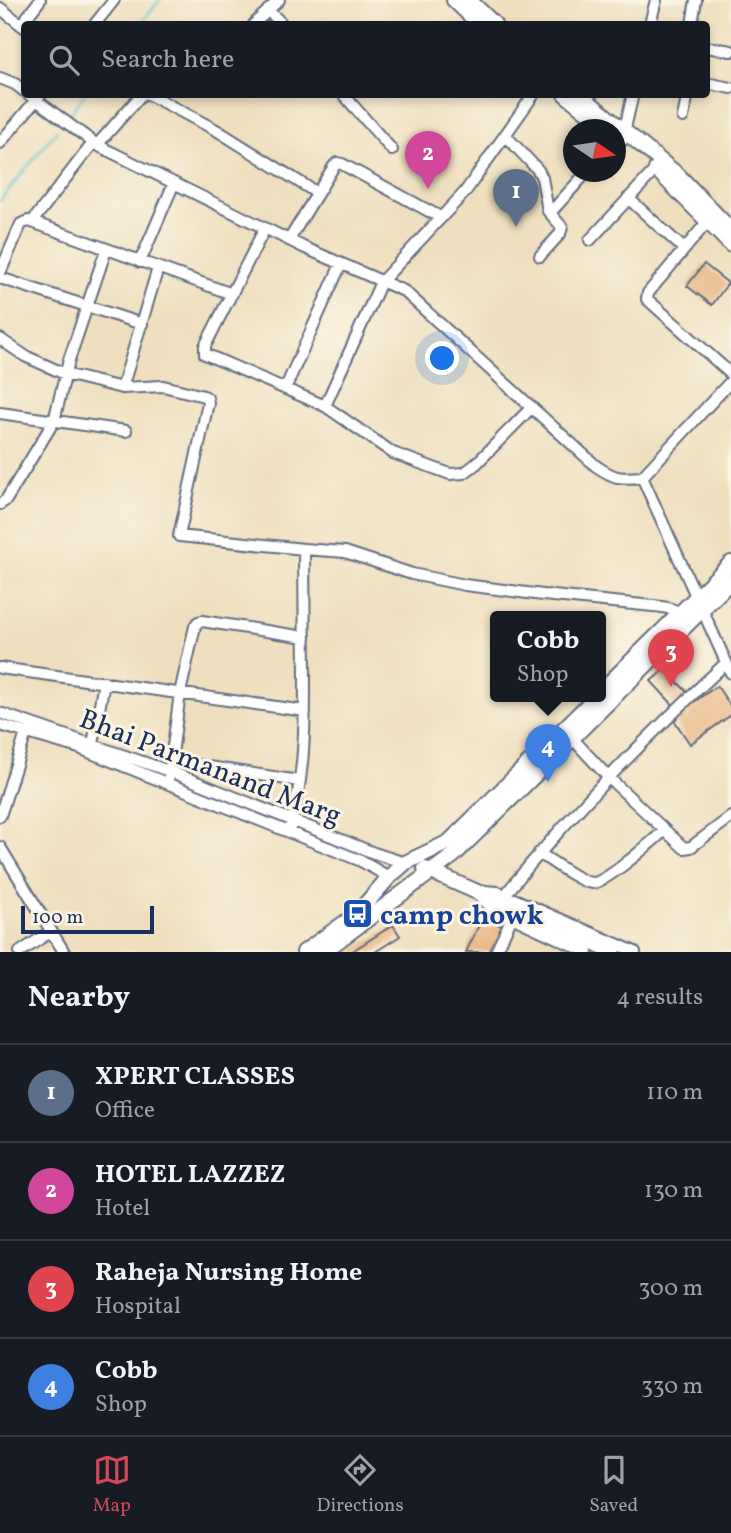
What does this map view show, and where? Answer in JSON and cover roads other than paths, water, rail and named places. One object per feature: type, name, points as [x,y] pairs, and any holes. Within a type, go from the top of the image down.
[{"type":"main road","points":[[454,0],[477,21]]},
{"type":"main road","points":[[469,0],[491,21]]},
{"type":"main road","points":[[570,98],[596,119]]},
{"type":"main road","points":[[583,98],[602,119]]},
{"type":"main road","points":[[626,142],[679,177],[731,230]]},
{"type":"main road","points":[[626,144],[656,169],[731,245]]},
{"type":"main road","points":[[700,603],[731,563]]},
{"type":"main road","points":[[606,687],[700,603],[731,580]]},
{"type":"main road","points":[[606,701],[684,617]]},
{"type":"main road","points":[[304,952],[357,914],[405,863],[450,842],[591,702]]},
{"type":"main road","points":[[323,952],[454,855],[605,702]]},
{"type":"main road","points":[[405,863],[432,872],[612,952]]},
{"type":"street","points":[[26,21],[40,0]]},
{"type":"street","points":[[97,21],[114,0]]},
{"type":"street","points":[[257,21],[279,0]]},
{"type":"street","points":[[651,21],[656,0]]},
{"type":"street","points":[[692,21],[696,0]]},
{"type":"street","points":[[0,8],[21,24]]},
{"type":"street","points":[[268,10],[279,21]]},
{"type":"street","points":[[710,48],[731,51]]},
{"type":"street","points":[[0,78],[21,88]]},
{"type":"street","points":[[710,84],[731,88]]},
{"type":"street","points":[[0,143],[30,98]]},
{"type":"street","points":[[36,98],[95,144],[289,240],[404,291],[596,466],[611,476],[625,479],[642,477],[731,381]]},
{"type":"street","points":[[32,222],[95,144],[138,98]]},
{"type":"street","points":[[156,98],[218,131],[317,193]]},
{"type":"street","points":[[347,98],[393,150]]},
{"type":"street","points":[[325,406],[381,282],[465,192],[531,98]]},
{"type":"street","points":[[624,119],[632,98]]},
{"type":"street","points":[[683,117],[687,98]]},
{"type":"street","points":[[505,135],[538,170],[542,178],[545,201],[550,213],[560,223],[562,230],[540,256]]},
{"type":"street","points":[[289,240],[334,166],[340,164],[440,217]]},
{"type":"street","points":[[590,240],[656,169]]},
{"type":"street","points":[[550,213],[578,182]]},
{"type":"street","points":[[139,262],[173,183]]},
{"type":"street","points":[[628,198],[684,249]]},
{"type":"street","points":[[708,221],[648,293],[647,299],[731,374]]},
{"type":"street","points":[[142,324],[0,275],[23,222],[32,222],[232,294]]},
{"type":"street","points":[[265,228],[205,346],[205,354],[325,406],[393,453],[450,474],[464,472],[476,464],[532,407]]},
{"type":"street","points":[[0,504],[6,500],[54,421],[65,374],[106,250]]},
{"type":"street","points":[[285,389],[341,264]]},
{"type":"street","points":[[122,388],[158,268]]},
{"type":"street","points":[[0,339],[25,356],[65,374],[122,388],[163,386],[204,396],[208,401],[179,536],[345,552],[412,574],[465,585],[671,608],[684,617]]},
{"type":"street","points":[[0,413],[126,431]]},
{"type":"street","points":[[505,895],[539,853],[670,715],[728,668],[642,477]]},
{"type":"street","points":[[291,826],[299,781],[305,710],[304,550]]},
{"type":"street","points":[[168,784],[180,693],[198,622],[305,637]]},
{"type":"street","points":[[0,668],[305,710]]},
{"type":"street","points":[[93,744],[104,682]]},
{"type":"street","name":"Bhai Parmanand Marg","points":[[0,713],[170,766],[389,877]]},
{"type":"street","name":"Bhai Parmanand Marg","points":[[0,725],[79,748],[168,784],[405,863]]},
{"type":"street","points":[[0,816],[26,733]]},
{"type":"street","points":[[572,737],[680,846],[687,848],[731,817]]},
{"type":"street","points":[[170,766],[299,781]]},
{"type":"street","points":[[539,853],[582,880],[592,883],[605,878],[664,831]]},
{"type":"street","points":[[0,846],[64,952]]},
{"type":"street","points":[[587,952],[486,904],[478,892],[491,891],[505,895],[635,952]]},
{"type":"street","points":[[496,952],[512,917]]},
{"type":"street","points":[[20,952],[50,932]]},
{"type":"waterway","points":[[142,21],[160,0]]},
{"type":"waterway","points":[[66,119],[82,98]]},
{"type":"waterway","points":[[0,201],[57,130]]},
{"type":"place","name":"HOTEL LAZZEZ","points":[[428,189]]},
{"type":"place","name":"XPERT CLASSES","points":[[516,227]]},
{"type":"place","name":"Raheja Nursing Home","points":[[671,687]]},
{"type":"place","name":"Cobb","points":[[548,782]]},
{"type":"place","name":"camp chowk","points":[[357,914]]}]
